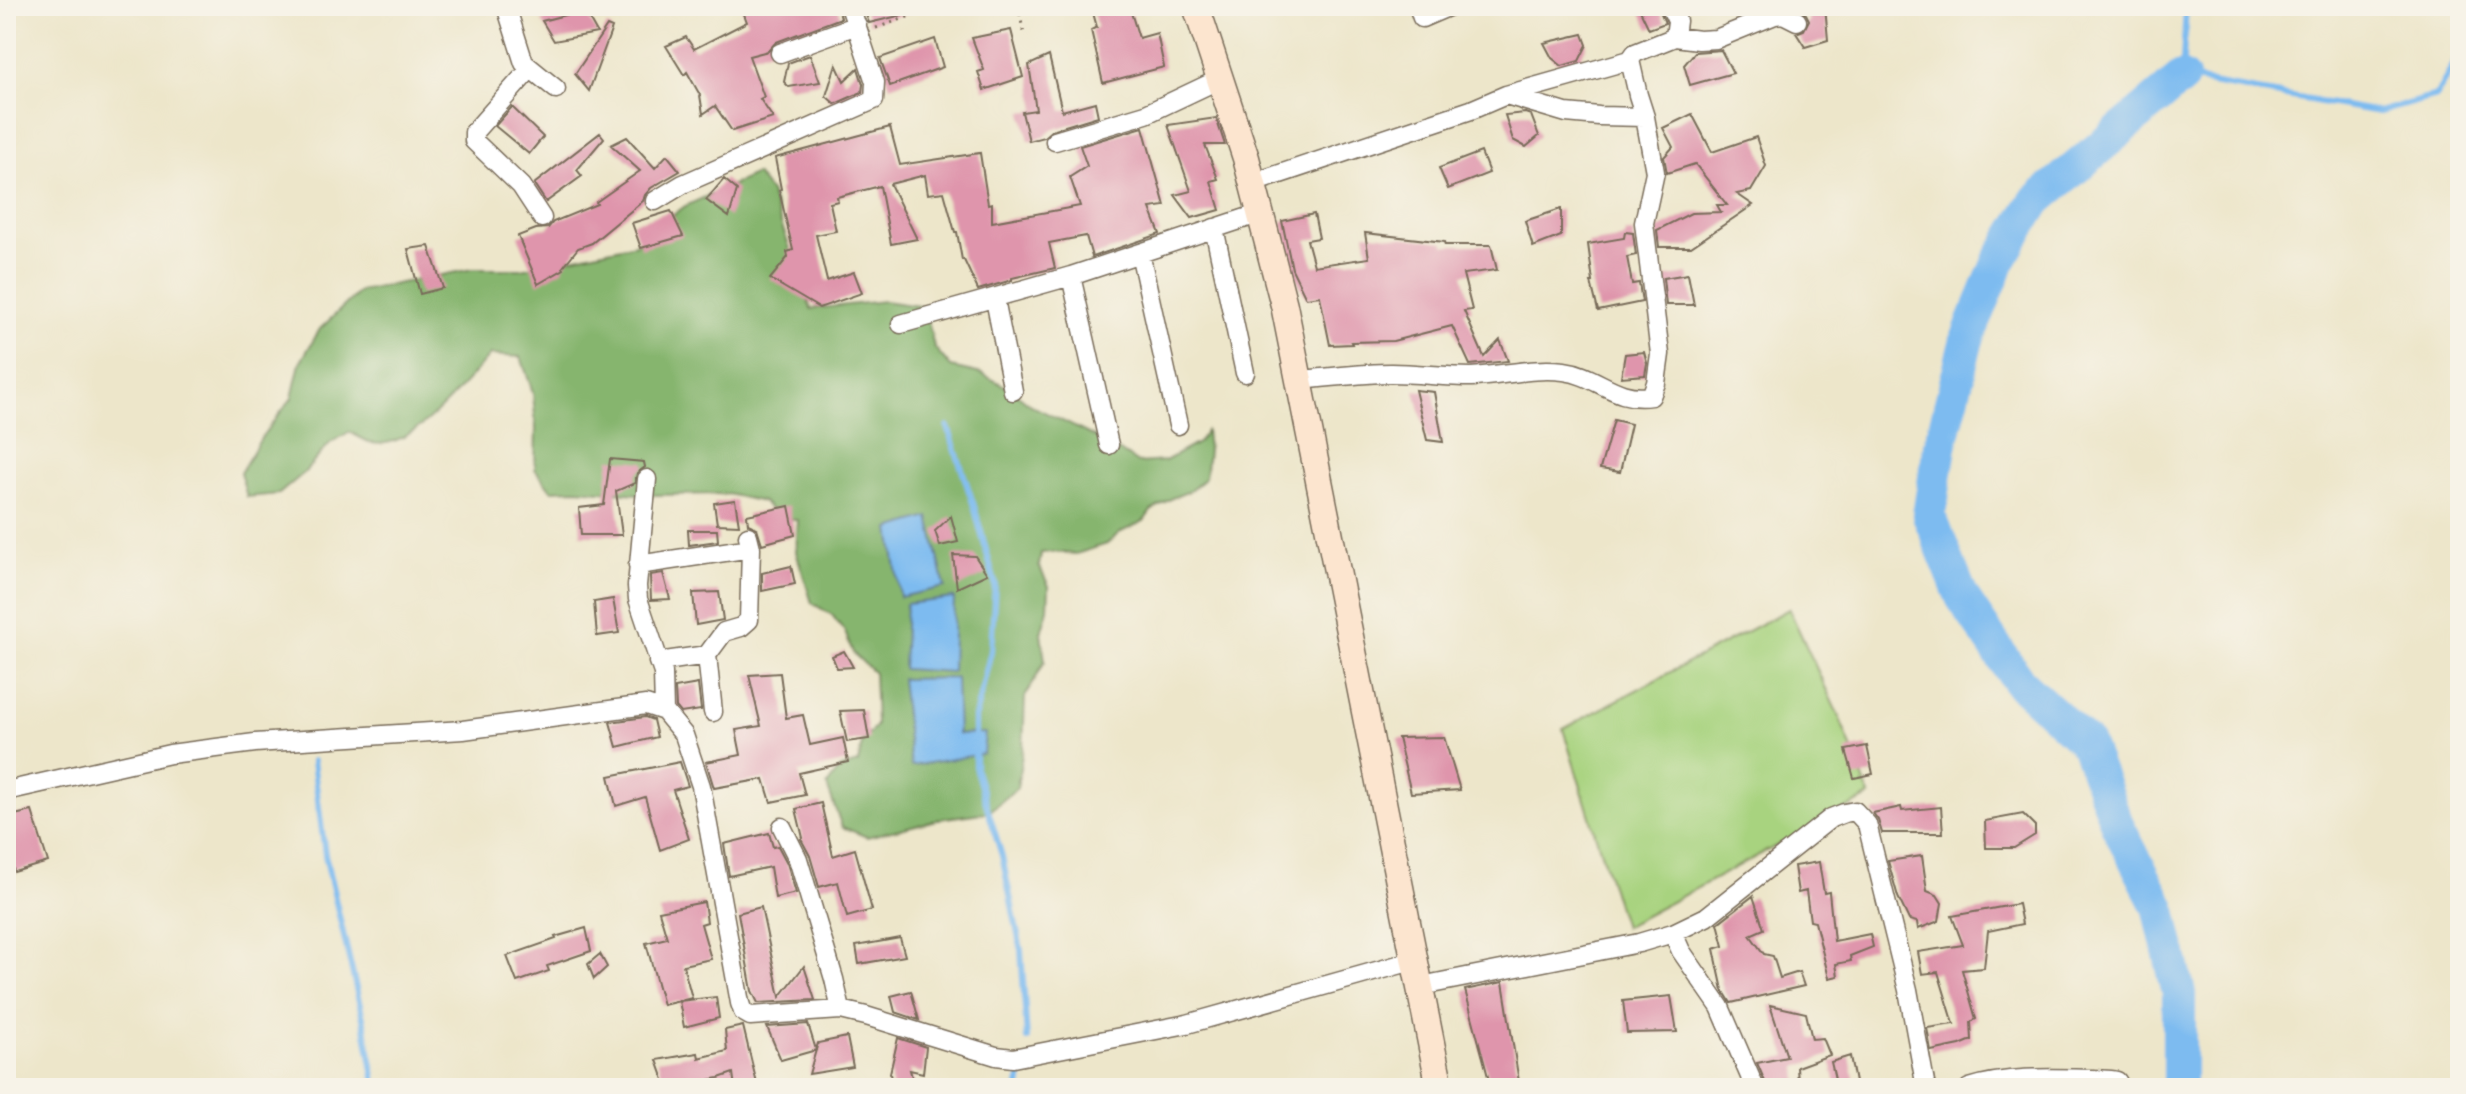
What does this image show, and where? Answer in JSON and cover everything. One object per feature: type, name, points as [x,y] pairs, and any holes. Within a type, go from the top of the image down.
[{"type":"street","points":[[506,6],[524,63],[556,89]]},
{"type":"street","points":[[655,201],[683,184],[874,100],[875,82],[850,6]]},
{"type":"street","points":[[1196,6],[1222,78],[1253,183],[1284,305],[1440,1088]]},
{"type":"street","points":[[1418,6],[1422,18],[1450,6]]},
{"type":"street","points":[[1670,6],[1677,21],[1675,37]]},
{"type":"street","points":[[1253,183],[1471,110],[1506,95],[1630,60],[1635,53],[1675,37],[1716,39],[1775,15],[1783,14],[1797,21]]},
{"type":"street","points":[[780,53],[859,30]]},
{"type":"street","points":[[1298,380],[1388,373],[1473,377],[1523,371],[1565,371],[1581,375],[1620,395],[1651,396],[1660,354],[1644,223],[1655,172],[1630,60]]},
{"type":"street","points":[[530,69],[474,132],[474,141],[521,186],[542,218]]},
{"type":"street","points":[[1055,141],[1146,114],[1222,78]]},
{"type":"street","points":[[1506,95],[1566,113],[1645,117]]},
{"type":"street","points":[[901,324],[1071,276],[1261,213]]},
{"type":"street","points":[[1214,228],[1245,373]]},
{"type":"street","points":[[1140,253],[1178,425]]},
{"type":"street","points":[[1071,276],[1109,445]]},
{"type":"street","points":[[995,299],[1013,391]]},
{"type":"street","points":[[647,479],[638,565],[638,599],[663,673],[664,711]]},
{"type":"street","points":[[638,565],[750,542],[749,620],[741,627],[724,632],[707,655],[713,712]]},
{"type":"street","points":[[658,662],[707,655]]},
{"type":"street","points":[[6,791],[170,754],[255,743],[463,730],[646,705],[664,711],[684,735],[701,786],[743,1012],[755,1016],[841,1010],[996,1056],[1013,1058],[1187,1024],[1416,960]]},
{"type":"street","points":[[1421,986],[1639,943],[1673,933],[1706,917],[1831,818],[1855,811],[1867,824],[1908,990],[1926,1088]]},
{"type":"street","points":[[782,827],[798,859],[841,1010]]},
{"type":"street","points":[[1673,933],[1681,951],[1726,1018],[1755,1088]]},
{"type":"street","points":[[1969,1088],[2022,1078],[2060,1077],[2109,1079],[2117,1081],[2121,1088]]},
{"type":"path","points":[[859,30],[940,6]]},
{"type":"path","points":[[1018,6],[1024,34]]},
{"type":"green space","points":[[756,174],[770,192],[811,309],[884,301],[925,307],[934,347],[951,367],[982,374],[1009,388],[1032,406],[1109,444],[1138,463],[1165,461],[1198,443],[1206,431],[1208,450],[1205,478],[1190,491],[1151,511],[1144,521],[1119,533],[1107,544],[1076,554],[1041,553],[1039,566],[1049,586],[1048,609],[1041,633],[1045,661],[1025,697],[1023,748],[1017,788],[989,812],[945,818],[867,837],[842,827],[827,786],[840,768],[858,763],[862,743],[876,725],[874,673],[853,653],[845,632],[832,615],[812,603],[796,552],[798,520],[780,520],[763,502],[727,494],[651,495],[551,490],[535,469],[533,393],[521,357],[490,355],[437,412],[404,437],[388,443],[372,443],[349,432],[330,443],[305,472],[279,494],[247,497],[240,473],[263,435],[292,398],[300,363],[320,329],[360,291],[472,269],[521,269],[635,244],[685,206]]},
{"type":"green space","points":[[1789,609],[1840,719],[1870,796],[1624,927],[1563,729]]},
{"type":"water","points":[[929,517],[945,587],[900,597],[890,529]]},
{"type":"water","points":[[954,598],[952,672],[903,669],[906,604]]},
{"type":"water","points":[[956,678],[958,734],[985,733],[983,754],[911,766],[901,679]]},
{"type":"building","points":[[741,6],[838,6],[841,18],[776,42],[768,51],[749,56],[764,97],[760,99],[773,118],[732,131],[715,106],[703,114],[700,95],[687,72],[684,75],[666,46],[686,37],[694,49],[747,22]]},
{"type":"building","points":[[863,6],[915,6],[915,12],[869,23]]},
{"type":"building","points":[[1091,6],[1129,6],[1139,38],[1157,33],[1164,67],[1103,83],[1091,30],[1097,27]]},
{"type":"building","points":[[1638,6],[1658,6],[1665,23],[1649,29]]},
{"type":"building","points":[[1794,6],[1825,6],[1828,40],[1805,47],[1796,33],[1804,30],[1809,20]]},
{"type":"building","points":[[584,10],[597,33],[554,41],[542,21]]},
{"type":"building","points":[[607,26],[612,28],[589,91],[575,74]]},
{"type":"building","points":[[1011,30],[1023,77],[984,90],[978,72],[984,70],[972,38]]},
{"type":"building","points":[[1583,34],[1587,45],[1579,61],[1562,66],[1552,58],[1544,43]]},
{"type":"building","points":[[935,39],[943,67],[890,86],[880,58]]},
{"type":"building","points":[[1721,50],[1733,73],[1690,85],[1684,65],[1695,52]]},
{"type":"building","points":[[810,55],[820,82],[789,87],[784,82],[788,63]]},
{"type":"building","points":[[1049,56],[1062,111],[1095,102],[1098,116],[1052,130],[1044,137],[1029,141],[1022,112],[1036,110],[1029,65]]},
{"type":"building","points":[[836,64],[844,81],[858,68],[863,84],[862,92],[835,104],[826,96]]},
{"type":"building","points":[[512,107],[543,137],[529,154],[495,126]]},
{"type":"building","points":[[1692,114],[1712,152],[1756,137],[1766,166],[1751,191],[1737,194],[1753,205],[1691,247],[1659,247],[1657,230],[1691,213],[1721,212],[1717,205],[1727,205],[1695,164],[1667,173],[1664,157],[1673,147],[1663,128]]},
{"type":"building","points":[[1505,115],[1531,115],[1539,136],[1526,147],[1513,140]]},
{"type":"building","points":[[1216,118],[1225,145],[1205,145],[1218,179],[1211,181],[1220,210],[1192,218],[1175,195],[1191,191],[1168,125]]},
{"type":"building","points":[[890,127],[900,165],[980,153],[988,204],[992,203],[992,222],[1080,206],[1070,177],[1087,166],[1080,146],[1143,127],[1165,206],[1150,208],[1160,234],[1092,257],[1086,236],[1049,243],[1055,268],[978,290],[962,260],[944,192],[928,194],[925,175],[890,184],[917,239],[891,244],[880,186],[837,197],[838,201],[830,203],[836,231],[816,235],[827,281],[854,272],[862,293],[819,308],[770,279],[788,257],[787,252],[793,250],[775,158]]},
{"type":"building","points":[[600,133],[604,138],[577,170],[582,176],[546,202],[534,184]]},
{"type":"building","points":[[627,137],[655,168],[667,155],[680,171],[651,188],[643,201],[592,243],[578,248],[564,269],[538,284],[518,236],[548,228],[553,222],[597,204],[640,171],[611,145]]},
{"type":"building","points":[[1481,152],[1489,173],[1448,189],[1439,168]]},
{"type":"building","points":[[724,179],[737,190],[729,217],[706,200]]},
{"type":"building","points":[[1561,209],[1561,236],[1533,247],[1525,221]]},
{"type":"building","points":[[671,211],[683,236],[641,248],[632,223]]},
{"type":"building","points":[[1314,214],[1319,238],[1307,240],[1314,266],[1369,258],[1365,233],[1444,242],[1445,245],[1491,245],[1497,270],[1463,274],[1472,310],[1464,311],[1484,357],[1500,340],[1508,361],[1470,365],[1452,326],[1393,341],[1330,345],[1320,296],[1306,298],[1292,269],[1282,221]]},
{"type":"building","points":[[1625,232],[1633,233],[1636,255],[1627,257],[1632,284],[1639,283],[1642,302],[1598,311],[1591,282],[1588,244],[1624,238]]},
{"type":"building","points":[[429,246],[443,288],[420,294],[408,249]]},
{"type":"building","points":[[1688,274],[1694,305],[1666,305],[1663,278]]},
{"type":"building","points":[[1644,352],[1647,363],[1645,375],[1621,377],[1625,354]]},
{"type":"building","points":[[1415,390],[1434,392],[1443,442],[1427,440]]},
{"type":"building","points":[[1614,420],[1631,424],[1620,472],[1600,469]]},
{"type":"building","points":[[610,459],[644,462],[645,467],[637,473],[635,483],[616,491],[622,535],[581,535],[579,508],[604,505]]},
{"type":"building","points":[[735,500],[739,525],[717,524],[714,503]]},
{"type":"building","points":[[789,506],[795,535],[762,544],[757,528],[748,524],[747,515]]},
{"type":"building","points":[[951,516],[958,542],[940,546],[935,531]]},
{"type":"building","points":[[688,530],[717,530],[718,541],[689,545]]},
{"type":"building","points":[[953,555],[975,556],[987,574],[957,588]]},
{"type":"building","points":[[791,566],[795,584],[762,591],[762,573]]},
{"type":"building","points":[[663,573],[670,599],[651,600],[650,575]]},
{"type":"building","points":[[719,592],[723,620],[696,625],[693,593]]},
{"type":"building","points":[[613,599],[619,633],[597,636],[594,602]]},
{"type":"building","points":[[844,651],[853,667],[837,668],[832,656]]},
{"type":"building","points":[[780,673],[786,718],[803,715],[810,745],[843,738],[848,762],[799,773],[805,795],[771,802],[764,779],[714,788],[706,762],[741,755],[736,730],[761,726],[749,675]]},
{"type":"building","points":[[698,684],[701,710],[681,713],[676,707],[675,688]]},
{"type":"building","points":[[864,710],[869,739],[847,742],[840,711]]},
{"type":"building","points":[[645,717],[653,720],[657,737],[617,747],[610,722]]},
{"type":"building","points":[[1444,737],[1460,790],[1411,793],[1398,738]]},
{"type":"building","points":[[1867,746],[1873,774],[1854,778],[1846,750]]},
{"type":"building","points":[[680,762],[688,786],[673,790],[689,839],[660,850],[645,797],[616,806],[609,776]]},
{"type":"building","points":[[821,803],[833,856],[855,849],[872,910],[847,917],[838,882],[819,887],[810,856],[801,839],[796,809]]},
{"type":"building","points":[[1901,807],[1902,811],[1941,807],[1943,833],[1882,833],[1873,813]]},
{"type":"building","points":[[32,811],[48,862],[14,872],[6,841],[6,817]]},
{"type":"building","points":[[2023,814],[2035,826],[2035,835],[2014,848],[1986,848],[1985,821]]},
{"type":"building","points":[[769,833],[773,847],[778,846],[787,863],[796,893],[775,898],[770,867],[729,876],[724,844]]},
{"type":"building","points":[[1922,856],[1927,891],[1937,895],[1942,903],[1939,921],[1918,929],[1917,922],[1909,920],[1898,897],[1888,861]]},
{"type":"building","points":[[1819,862],[1824,893],[1829,892],[1834,941],[1870,934],[1873,947],[1850,956],[1851,961],[1836,964],[1838,976],[1829,978],[1815,922],[1810,921],[1806,891],[1798,893],[1794,866]]},
{"type":"building","points":[[1753,896],[1764,929],[1750,935],[1764,954],[1773,956],[1780,978],[1799,972],[1804,986],[1731,1003],[1723,990],[1714,949],[1724,946],[1718,923]]},
{"type":"building","points":[[704,902],[707,922],[701,924],[711,959],[683,965],[692,998],[663,1005],[646,943],[667,938],[659,911]]},
{"type":"building","points":[[2018,904],[2022,924],[1988,931],[1984,968],[1962,970],[1976,1019],[1971,1022],[1972,1040],[1931,1051],[1927,1028],[1954,1024],[1938,972],[1922,974],[1918,952],[1963,945],[1952,916]]},
{"type":"building","points":[[761,907],[780,997],[804,966],[815,1000],[758,1003],[752,991],[738,913]]},
{"type":"building","points":[[586,928],[591,951],[547,966],[549,971],[517,982],[507,956]]},
{"type":"building","points":[[900,938],[905,956],[859,964],[856,946]]},
{"type":"building","points":[[600,954],[607,967],[594,979],[588,964]]},
{"type":"building","points":[[1503,982],[1520,1088],[1491,1088],[1465,990]]},
{"type":"building","points":[[911,991],[919,1020],[895,1012],[891,996]]},
{"type":"building","points":[[1671,996],[1677,1032],[1627,1033],[1623,1001]]},
{"type":"building","points":[[716,997],[719,1018],[684,1027],[679,1001]]},
{"type":"building","points":[[1770,1005],[1806,1013],[1812,1039],[1823,1038],[1830,1055],[1797,1067],[1798,1083],[1766,1084],[1757,1063],[1787,1057]]},
{"type":"building","points":[[808,1024],[816,1050],[781,1060],[767,1027]]},
{"type":"building","points":[[743,1026],[758,1088],[735,1088],[733,1073],[667,1088],[657,1060],[698,1053],[699,1058],[727,1051],[725,1030]]},
{"type":"building","points":[[847,1037],[853,1067],[809,1074],[818,1043]]},
{"type":"building","points":[[898,1038],[926,1047],[923,1073],[910,1070],[915,1088],[892,1088],[890,1073]]},
{"type":"building","points":[[1850,1056],[1856,1088],[1837,1088],[1831,1062]]},
{"type":"waterway","points":[[2186,6],[2182,78],[2379,112],[2436,96],[2460,53]]},
{"type":"waterway","points":[[2179,1088],[2179,994],[2159,906],[2118,827],[2087,744],[2019,682],[1962,597],[1929,515],[1940,447],[1967,339],[1999,261],[2035,202],[2182,78]]},
{"type":"waterway","points":[[948,427],[995,583],[991,651],[975,717],[975,767],[1002,856],[1021,950],[1027,1039]]},
{"type":"waterway","points":[[313,761],[325,855],[376,1088]]},
{"type":"waterway","points":[[1019,1088],[1021,1073]]}]
